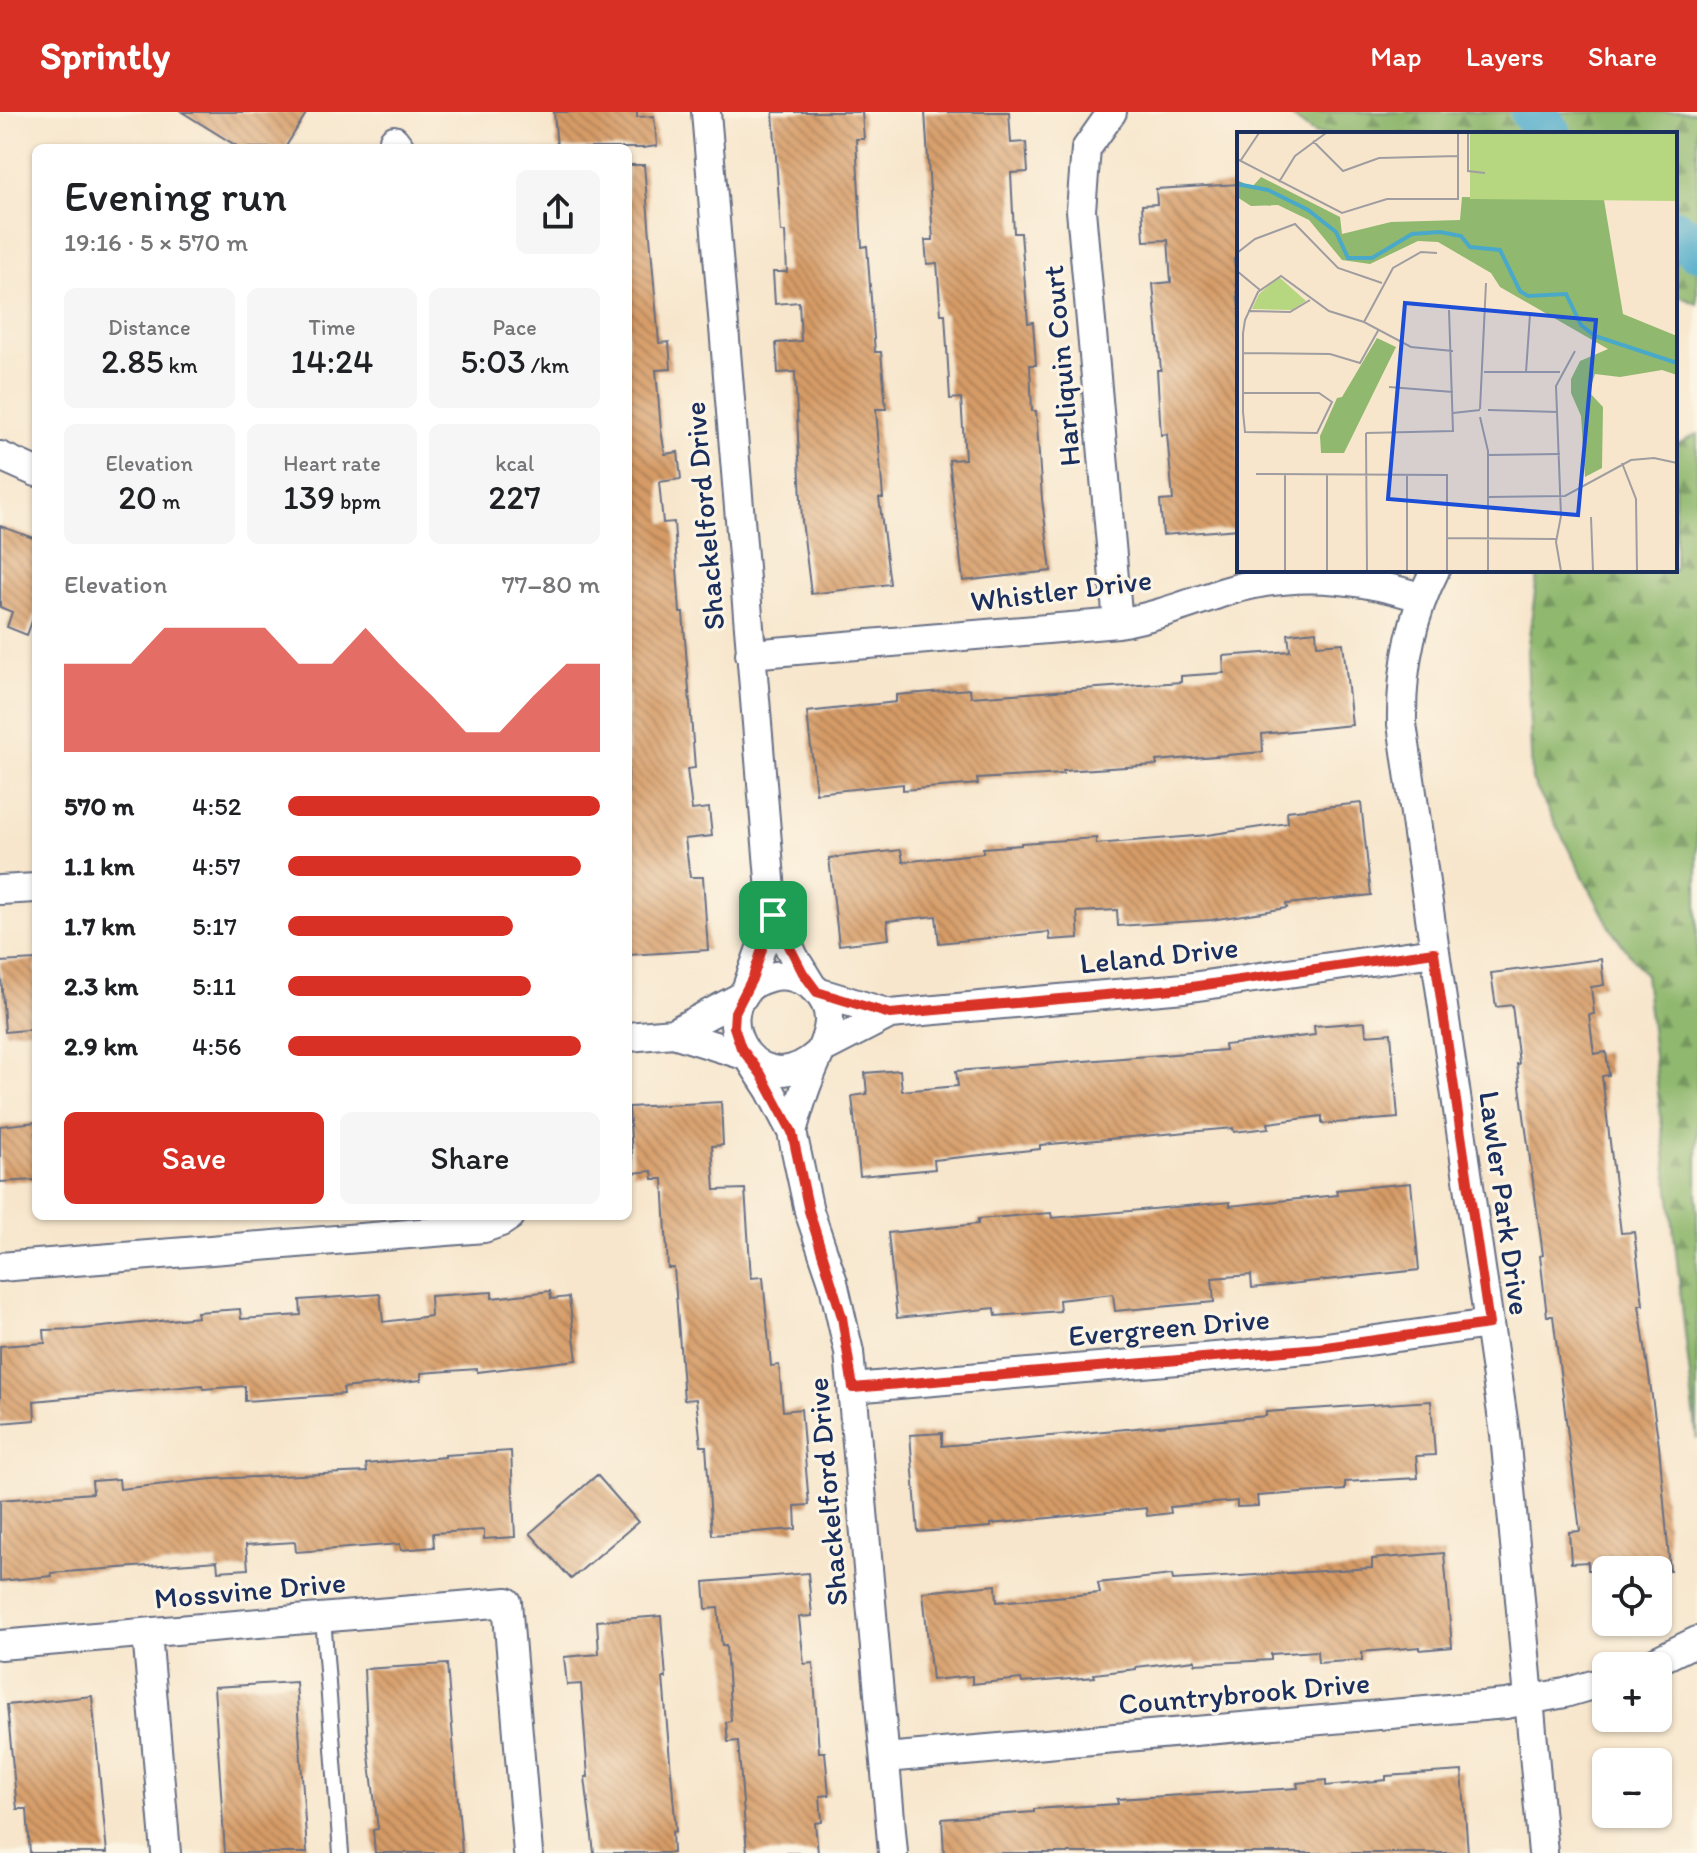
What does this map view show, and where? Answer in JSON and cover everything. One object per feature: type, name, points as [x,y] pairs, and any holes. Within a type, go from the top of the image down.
[{"type":"street","name":"Shackelford Drive","points":[[706,112],[773,915],[815,990]]},
{"type":"street","name":"Harliquin Court","points":[[1112,112],[1086,149],[1081,210],[1118,623]]},
{"type":"street","points":[[0,456],[32,470]]},
{"type":"street","name":"Lawler Park Drive","points":[[1434,572],[1422,598],[1407,647],[1402,685],[1402,724],[1512,1496],[1543,1853]]},
{"type":"street","name":"Whistler Drive","points":[[750,654],[1118,623],[1172,611],[1225,592],[1281,580],[1324,579],[1367,583],[1422,598]]},
{"type":"street","points":[[0,890],[32,888]]},
{"type":"street","name":"Shackelford Drive","points":[[744,994],[773,915]]},
{"type":"street","name":"Leland Drive","points":[[815,990],[890,1014],[1184,988],[1434,952]]},
{"type":"street","points":[[673,1033],[744,994],[764,979],[778,976],[800,979],[815,990],[827,1007],[828,1036],[792,1132]]},
{"type":"street","points":[[744,994],[735,1012],[734,1027],[741,1048],[762,1067],[783,1071],[804,1066],[820,1052]]},
{"type":"street","name":"Leland Drive","points":[[820,1052],[890,1014]]},
{"type":"street","points":[[632,1037],[673,1033],[749,1057]]},
{"type":"street","name":"Shackelford Drive","points":[[749,1057],[792,1132],[809,1211],[842,1317],[853,1388],[893,1853]]},
{"type":"street","points":[[0,1267],[484,1228],[504,1220]]},
{"type":"street","name":"Evergreen Drive","points":[[853,1388],[1319,1348],[1489,1324]]},
{"type":"street","name":"Mossvine Drive","points":[[0,1645],[507,1602],[528,1853]]},
{"type":"street","points":[[147,1633],[166,1853]]},
{"type":"street","points":[[1672,1653],[1697,1641]]},
{"type":"street","name":"Countrybrook Drive","points":[[885,1758],[1467,1708],[1530,1700],[1592,1684]]},
{"type":"lane","points":[[323,1618],[341,1853]]},
{"type":"green space","points":[[1285,112],[1697,112],[1697,304],[1677,295],[1677,132],[1312,132]]},
{"type":"green space","points":[[1697,434],[1697,1440],[1645,975],[1611,929],[1532,780],[1527,651],[1538,572],[1677,572],[1677,444]]},
{"type":"building","points":[[182,112],[307,112],[287,144],[234,144]]},
{"type":"building","points":[[554,112],[637,112],[637,117],[654,116],[657,146],[632,148],[632,144],[557,144]]},
{"type":"building","points":[[773,112],[862,112],[864,139],[856,139],[862,247],[867,246],[875,352],[881,352],[886,409],[876,409],[883,498],[879,498],[890,584],[811,594],[802,521],[795,372],[778,373],[776,343],[801,341],[799,302],[775,304],[773,272],[787,272],[785,232],[781,232]]},
{"type":"building","points":[[925,112],[1009,112],[1011,143],[1026,142],[1028,172],[1011,173],[1014,233],[1021,233],[1028,323],[1033,322],[1036,365],[1030,365],[1032,411],[1036,411],[1051,571],[963,581],[949,460],[965,459],[961,398],[950,399],[945,314],[941,314],[937,263],[927,264],[925,240],[933,240]]},
{"type":"building","points":[[632,165],[644,165],[659,343],[669,342],[671,369],[656,370],[661,430],[665,454],[678,452],[681,479],[659,482],[663,523],[674,522],[695,768],[687,769],[692,810],[709,808],[712,836],[685,839],[690,877],[703,877],[708,950],[632,955]]},
{"type":"building","points":[[1237,184],[1237,259],[1234,259],[1237,288],[1237,529],[1163,535],[1160,501],[1173,500],[1167,434],[1161,435],[1157,370],[1161,370],[1153,284],[1171,282],[1168,240],[1144,241],[1142,205],[1157,204],[1156,189]]},
{"type":"building","points":[[0,526],[32,538],[32,621],[27,635],[7,627],[12,612],[0,607]]},
{"type":"building","points":[[1316,631],[1317,645],[1343,643],[1352,725],[1262,734],[1263,752],[1156,761],[1157,765],[1063,771],[1063,774],[977,779],[978,784],[903,790],[903,784],[816,793],[807,712],[896,702],[896,695],[970,689],[971,697],[1181,682],[1181,676],[1224,673],[1223,656],[1290,651],[1288,634]]},
{"type":"building","points":[[1361,803],[1371,895],[1286,904],[1287,908],[1211,920],[1118,926],[1117,910],[1077,912],[1079,938],[1050,940],[1049,932],[939,943],[936,916],[887,921],[889,939],[839,945],[829,858],[901,850],[903,862],[983,853],[983,848],[1021,843],[1096,838],[1096,844],[1207,835],[1288,823],[1287,811]]},
{"type":"building","points":[[1601,959],[1604,985],[1591,987],[1594,1014],[1589,1015],[1594,1054],[1606,1052],[1609,1075],[1602,1076],[1621,1233],[1634,1232],[1643,1305],[1639,1305],[1659,1446],[1669,1556],[1592,1556],[1592,1570],[1588,1570],[1588,1562],[1571,1563],[1569,1532],[1580,1531],[1553,1316],[1547,1316],[1540,1256],[1543,1255],[1512,1005],[1496,1007],[1491,973]]},
{"type":"building","points":[[32,960],[32,1029],[5,1032],[0,962]]},
{"type":"building","points":[[1365,1022],[1366,1035],[1391,1033],[1398,1118],[1322,1124],[1322,1116],[1268,1123],[1269,1128],[1234,1132],[1233,1128],[1040,1145],[1040,1149],[934,1160],[935,1169],[860,1176],[852,1096],[867,1094],[865,1073],[900,1070],[902,1091],[958,1086],[956,1071],[1225,1050],[1224,1045],[1315,1035],[1314,1026]]},
{"type":"building","points":[[721,1102],[723,1145],[712,1146],[715,1190],[745,1189],[751,1278],[763,1277],[771,1366],[779,1365],[783,1411],[801,1409],[809,1505],[795,1506],[796,1529],[712,1535],[706,1446],[701,1446],[696,1399],[684,1400],[674,1268],[668,1268],[663,1179],[653,1179],[652,1171],[633,1173],[632,1107]]},
{"type":"building","points":[[32,1122],[32,1180],[0,1182],[0,1126]]},
{"type":"building","points":[[1411,1183],[1419,1270],[1252,1288],[1251,1275],[1212,1278],[1214,1302],[1115,1311],[1113,1294],[1059,1300],[1060,1311],[996,1316],[995,1308],[897,1318],[888,1233],[978,1224],[978,1219],[1051,1213],[1052,1218],[1230,1202],[1230,1206],[1337,1195],[1336,1190]]},
{"type":"building","points":[[550,1291],[551,1299],[569,1297],[577,1360],[477,1372],[477,1369],[421,1373],[421,1380],[343,1388],[344,1394],[245,1401],[245,1386],[203,1389],[202,1385],[34,1401],[35,1420],[0,1423],[0,1346],[45,1343],[44,1330],[198,1317],[197,1312],[240,1309],[241,1319],[301,1315],[300,1300],[380,1294],[383,1322],[431,1316],[430,1296],[492,1292],[492,1298]]},
{"type":"building","points":[[1431,1401],[1435,1455],[1416,1456],[1418,1478],[1345,1482],[1345,1490],[1257,1496],[1258,1506],[1237,1507],[1237,1501],[1170,1507],[1171,1513],[1147,1516],[1146,1508],[991,1524],[991,1527],[918,1532],[910,1435],[942,1433],[942,1446],[1266,1416],[1266,1412]]},
{"type":"building","points":[[511,1451],[515,1537],[484,1539],[484,1530],[433,1533],[434,1547],[401,1550],[400,1544],[296,1552],[295,1542],[246,1545],[248,1569],[218,1571],[217,1561],[51,1573],[52,1576],[0,1581],[0,1500],[93,1493],[92,1481],[119,1479],[120,1489],[212,1479],[367,1472],[366,1464]]},
{"type":"building","points":[[597,1475],[638,1522],[571,1579],[530,1533]]},
{"type":"building","points":[[1444,1553],[1452,1647],[1362,1652],[1362,1660],[1318,1663],[1317,1651],[1271,1654],[1271,1660],[1195,1664],[1195,1660],[1094,1674],[1095,1677],[1022,1683],[1021,1679],[972,1684],[972,1676],[932,1680],[923,1592],[996,1585],[997,1602],[1100,1593],[1098,1583],[1172,1575],[1173,1580],[1372,1568],[1372,1559]]},
{"type":"building","points":[[808,1573],[812,1616],[799,1617],[804,1664],[813,1663],[819,1752],[825,1752],[829,1795],[820,1796],[822,1822],[815,1823],[818,1853],[747,1853],[738,1741],[728,1742],[726,1722],[731,1721],[726,1646],[722,1646],[718,1608],[706,1609],[704,1582]]},
{"type":"building","points":[[661,1616],[676,1831],[672,1832],[673,1853],[594,1853],[585,1777],[588,1777],[581,1684],[567,1685],[564,1657],[599,1654],[597,1621]]},
{"type":"building","points":[[447,1664],[462,1853],[375,1853],[373,1830],[378,1829],[368,1747],[364,1669]]},
{"type":"building","points":[[296,1682],[307,1853],[225,1853],[214,1687]]},
{"type":"building","points":[[92,1696],[107,1853],[30,1853],[27,1809],[17,1809],[7,1705]]},
{"type":"building","points":[[1462,1771],[1468,1853],[944,1853],[942,1819],[1118,1804],[1117,1799],[1298,1788],[1297,1783],[1326,1780],[1326,1786],[1386,1780],[1386,1776]]},
{"type":"waterway","points":[[1533,112],[1548,132]]},
{"type":"waterway","points":[[1677,233],[1697,248]]},
{"type":"route","points":[[773,915],[803,973],[817,992],[890,1014],[1184,988],[1434,952],[1489,1324],[1319,1348],[853,1388],[842,1317],[809,1211],[792,1132],[735,1034],[735,1012],[753,977],[773,915]]}]
